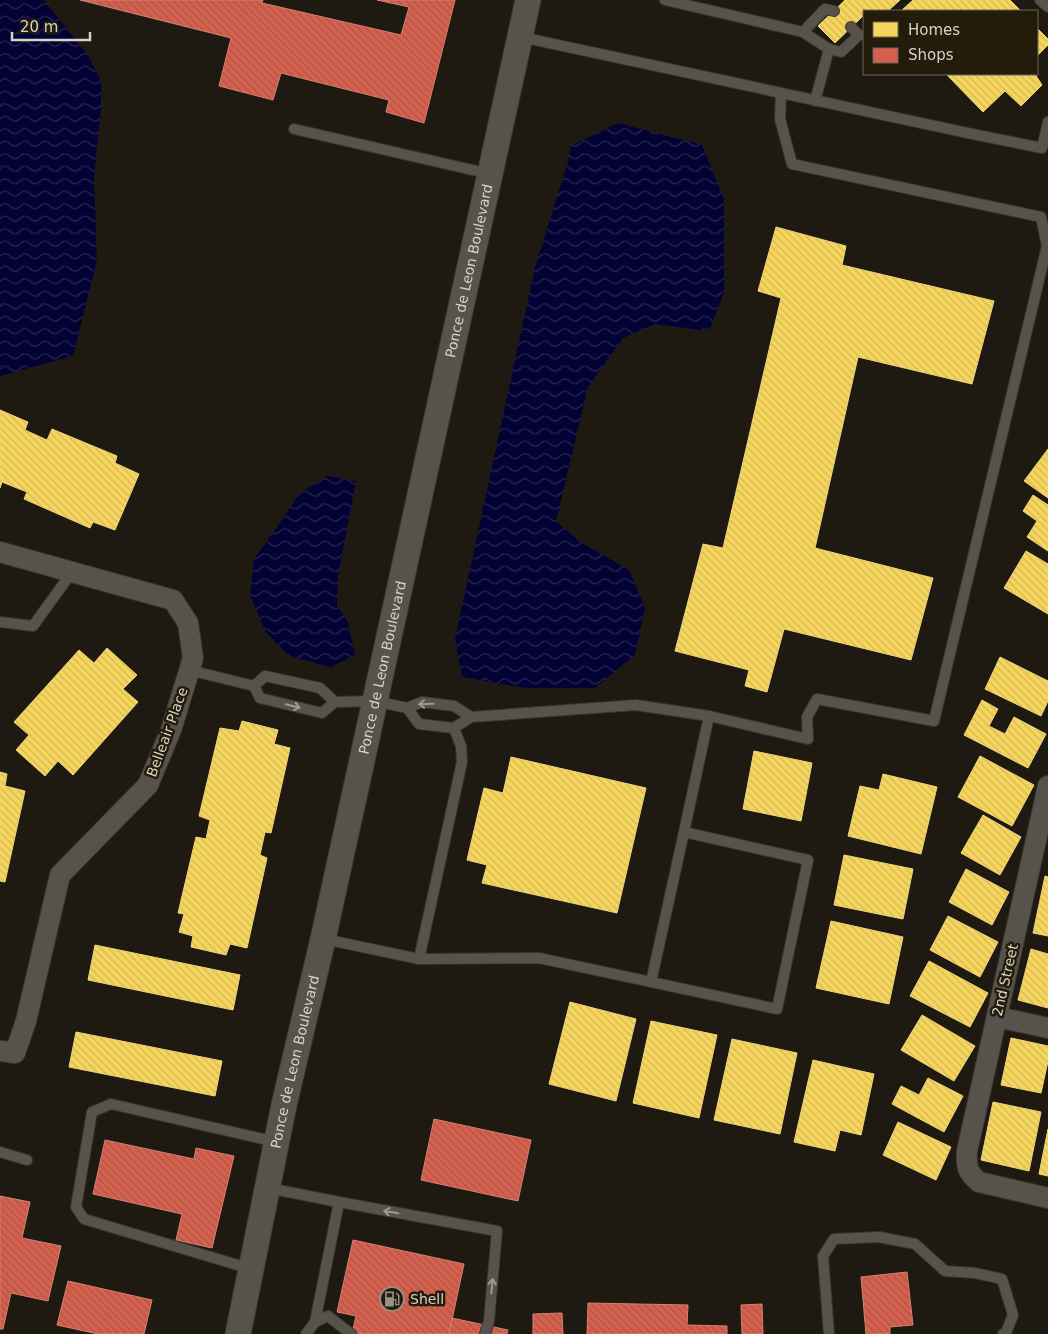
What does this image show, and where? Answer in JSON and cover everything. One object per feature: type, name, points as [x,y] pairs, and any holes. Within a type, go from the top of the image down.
[{"type":"street","name":"Ponce de Leon Boulevard","points":[[242,1333],[251,1269],[276,1142],[323,939],[528,0]]},
{"type":"street","name":"Belleair Place","points":[[0,552],[173,600],[188,623],[193,658],[172,730],[148,785],[60,876],[26,1021],[15,1053],[0,1051]]},
{"type":"street","name":"2nd Street","points":[[1048,786],[1040,859],[997,1017],[966,1151],[966,1163],[970,1174],[979,1182],[1048,1198]]},
{"type":"street","points":[[997,1017],[1048,1028]]},
{"type":"lane","points":[[665,0],[803,32],[829,49],[841,52],[859,35],[851,27]]},
{"type":"lane","points":[[1040,0],[1048,7]]},
{"type":"lane","points":[[803,32],[825,9],[834,11]]},
{"type":"lane","points":[[520,37],[1042,148],[1048,122]]},
{"type":"lane","points":[[815,100],[829,49]]},
{"type":"lane","points":[[407,708],[419,724],[454,728],[471,717],[636,706],[709,716],[808,738],[807,718],[817,699],[934,721],[1047,246],[1041,216],[792,164],[780,119],[781,93]]},
{"type":"lane","points":[[294,128],[490,174]]},
{"type":"lane","points":[[0,622],[32,626],[72,572]]},
{"type":"lane","points":[[190,670],[254,686],[260,698],[322,712],[335,702],[375,701],[407,708],[422,702],[454,706],[471,717]]},
{"type":"lane","points":[[254,686],[265,676],[320,688],[335,702]]},
{"type":"lane","points":[[651,982],[709,716]]},
{"type":"lane","points":[[420,959],[462,762],[461,746],[454,728]]},
{"type":"lane","points":[[323,939],[420,959],[539,958],[777,1009],[808,860],[684,832]]},
{"type":"lane","points":[[251,1269],[84,1219],[76,1207],[92,1112],[111,1104],[276,1142]]},
{"type":"lane","points":[[0,1152],[27,1160]]},
{"type":"lane","points":[[267,1188],[497,1231],[489,1322],[484,1334]]},
{"type":"lane","points":[[316,1322],[339,1202]]},
{"type":"lane","points":[[829,1334],[823,1256],[834,1239],[879,1237],[915,1244],[945,1271],[1002,1279],[1013,1315],[1006,1333],[1003,1334]]},
{"type":"lane","points":[[306,1334],[316,1322],[328,1316],[351,1334]]},
{"type":"water","points":[[0,0],[44,0],[89,57],[101,81],[101,107],[94,178],[97,260],[73,356],[0,376]]},
{"type":"water","points":[[618,123],[702,145],[724,199],[724,293],[709,331],[655,324],[623,338],[588,387],[556,521],[580,542],[629,570],[645,608],[635,655],[595,688],[526,688],[462,677],[455,639],[535,267],[568,162],[571,146]]},
{"type":"water","points":[[328,476],[356,481],[338,576],[337,606],[348,622],[355,655],[331,667],[289,656],[265,631],[250,595],[254,559],[300,493]]},
{"type":"building: Homes","points":[[845,0],[900,0],[889,10],[863,10],[863,16],[835,43],[818,26]]},
{"type":"building: Homes","points":[[913,0],[1010,0],[1020,10],[902,10]]},
{"type":"building: Homes","points":[[1038,29],[1048,39],[1048,45],[1038,55]]},
{"type":"building: Homes","points":[[947,75],[1036,75],[1042,85],[1021,106],[1005,91],[983,112]]},
{"type":"building: Homes","points":[[776,227],[846,246],[842,265],[994,301],[972,384],[858,357],[815,548],[933,578],[911,660],[784,629],[767,692],[745,686],[749,670],[675,651],[703,544],[723,548],[781,298],[758,291]]},
{"type":"building: Homes","points":[[0,410],[28,422],[25,430],[47,440],[52,429],[117,456],[115,463],[139,474],[115,530],[93,522],[90,528],[24,499],[27,492],[2,482],[0,488]]},
{"type":"building: Homes","points":[[1048,449],[1048,498],[1024,481]]},
{"type":"building: Homes","points":[[1033,495],[1048,505],[1048,551],[1027,537],[1037,521],[1023,511]]},
{"type":"building: Homes","points":[[1026,551],[1048,564],[1048,614],[1004,588]]},
{"type":"building: Homes","points":[[107,648],[137,675],[123,689],[138,702],[73,775],[58,761],[45,776],[16,750],[29,735],[14,722],[79,650],[94,663]]},
{"type":"building: Homes","points":[[1000,657],[1048,681],[1048,701],[1041,716],[985,689]]},
{"type":"building: Homes","points":[[982,700],[998,709],[989,726],[1005,734],[1014,717],[1046,734],[1028,768],[964,735]]},
{"type":"building: Homes","points":[[242,721],[278,730],[274,744],[290,748],[271,833],[265,832],[260,855],[267,858],[247,948],[230,944],[226,955],[191,947],[193,936],[179,932],[184,914],[178,913],[196,837],[206,839],[210,820],[199,816],[220,728],[239,731]]},
{"type":"building: Homes","points":[[754,751],[812,763],[801,821],[743,809]]},
{"type":"building: Homes","points":[[980,756],[1034,785],[1012,826],[958,797]]},
{"type":"building: Homes","points":[[511,757],[646,788],[617,913],[482,883],[487,865],[467,860],[484,788],[503,793]]},
{"type":"building: Homes","points":[[0,772],[7,774],[5,786],[25,791],[5,882],[0,881]]},
{"type":"building: Homes","points":[[883,774],[937,787],[921,854],[848,836],[860,786],[879,790]]},
{"type":"building: Homes","points":[[983,815],[1021,837],[1000,875],[961,853]]},
{"type":"building: Homes","points":[[844,855],[913,869],[903,919],[834,905]]},
{"type":"building: Homes","points":[[966,869],[1009,892],[992,925],[949,902]]},
{"type":"building: Homes","points":[[1045,876],[1048,877],[1048,936],[1033,933]]},
{"type":"building: Homes","points":[[948,916],[998,942],[980,977],[930,950]]},
{"type":"building: Homes","points":[[831,921],[903,937],[889,1004],[816,988]]},
{"type":"building: Homes","points":[[95,945],[240,975],[233,1010],[88,980]]},
{"type":"building: Homes","points":[[1031,949],[1048,954],[1048,1008],[1018,1000]]},
{"type":"building: Homes","points":[[929,961],[988,993],[970,1027],[910,996]]},
{"type":"building: Homes","points":[[570,1002],[636,1019],[616,1101],[549,1084]]},
{"type":"building: Homes","points":[[922,1015],[975,1046],[954,1081],[901,1050]]},
{"type":"building: Homes","points":[[651,1021],[717,1035],[699,1118],[633,1103]]},
{"type":"building: Homes","points":[[76,1032],[222,1061],[215,1096],[69,1067]]},
{"type":"building: Homes","points":[[1011,1038],[1048,1046],[1048,1061],[1041,1093],[1001,1085]]},
{"type":"building: Homes","points":[[732,1039],[797,1053],[780,1134],[714,1120]]},
{"type":"building: Homes","points":[[813,1060],[874,1074],[861,1135],[840,1130],[835,1151],[794,1142]]},
{"type":"building: Homes","points":[[928,1078],[963,1096],[944,1132],[892,1104],[901,1086],[919,1095]]},
{"type":"building: Homes","points":[[993,1102],[1041,1112],[1029,1171],[981,1160]]},
{"type":"building: Homes","points":[[898,1122],[951,1147],[936,1180],[883,1155]]},
{"type":"building: Homes","points":[[1048,1129],[1048,1176],[1039,1174]]},
{"type":"building: Shops","points":[[80,0],[263,0],[262,3],[401,35],[409,7],[377,0],[455,0],[424,123],[386,112],[389,100],[281,73],[273,100],[219,86],[231,38]]},
{"type":"building: Shops","points":[[434,1119],[531,1140],[518,1201],[421,1180]]},
{"type":"building: Shops","points":[[105,1140],[194,1159],[196,1148],[234,1156],[212,1248],[176,1240],[182,1214],[93,1194]]},
{"type":"building: Shops","points":[[0,1196],[30,1202],[22,1238],[61,1246],[48,1301],[11,1293],[3,1329],[0,1329]]},
{"type":"building: Shops","points":[[353,1240],[464,1264],[449,1334],[352,1334],[356,1316],[337,1312]]},
{"type":"building: Shops","points":[[907,1272],[913,1325],[890,1327],[890,1334],[866,1334],[861,1277]]},
{"type":"building: Shops","points":[[68,1281],[152,1300],[144,1334],[98,1334],[57,1325]]},
{"type":"building: Shops","points":[[588,1303],[688,1305],[687,1325],[727,1326],[727,1334],[587,1334]]},
{"type":"building: Shops","points":[[762,1304],[763,1334],[742,1334],[741,1305]]},
{"type":"building: Shops","points":[[562,1313],[563,1334],[533,1334],[533,1314]]},
{"type":"building: Shops","points":[[452,1318],[508,1330],[507,1334],[449,1334]]},
{"type":"place","name":"Shell","points":[[392,1299]]}]
